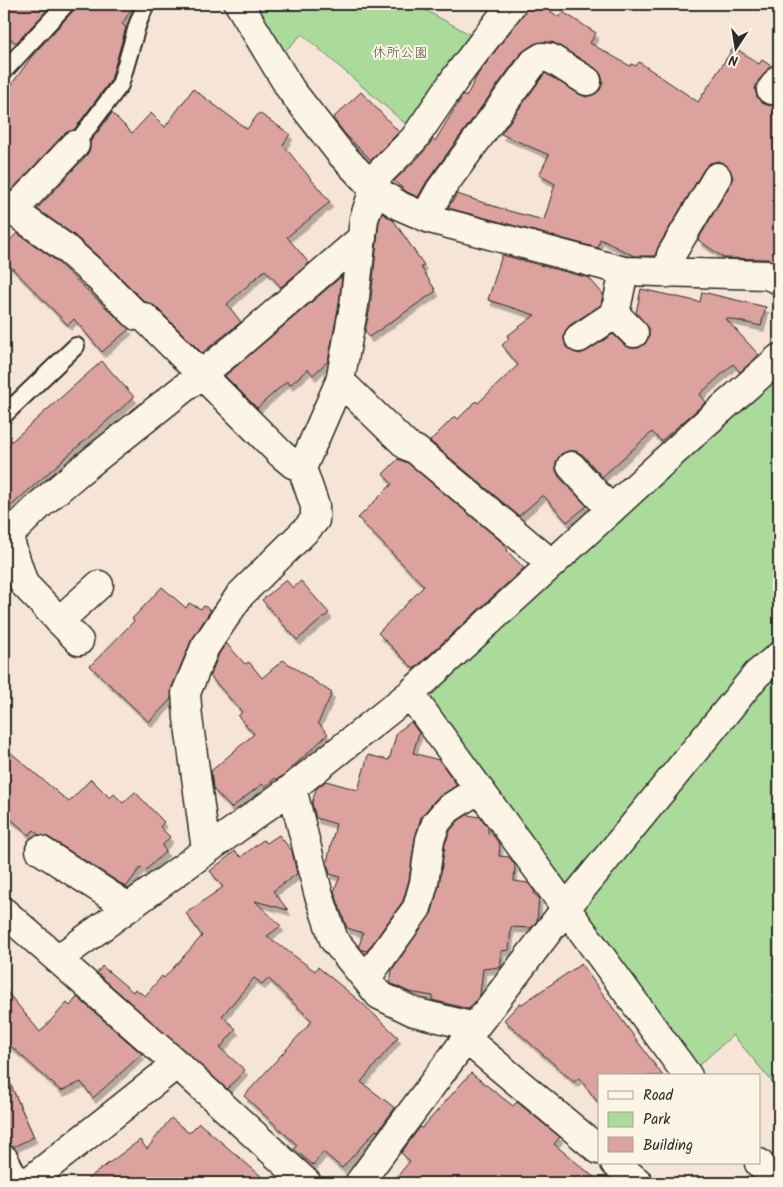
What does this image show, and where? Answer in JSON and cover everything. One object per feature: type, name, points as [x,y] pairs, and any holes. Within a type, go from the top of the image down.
[{"type":"street","points":[[239,4],[291,90],[340,153],[372,186],[400,206],[425,217],[624,271],[767,275],[779,280]]},
{"type":"street","points":[[206,850],[186,693],[205,647],[240,595],[315,520],[316,506],[302,468],[340,381],[354,306],[364,219],[372,186],[414,139],[457,76],[512,4]]},
{"type":"street","points":[[425,217],[440,190],[534,62],[542,58],[550,58],[587,81]]},
{"type":"street","points":[[75,144],[9,210],[64,248],[137,316],[144,318],[282,454],[293,464],[302,468]]},
{"type":"street","points":[[668,273],[671,255],[717,177]]},
{"type":"street","points":[[78,641],[24,584],[5,535],[88,464],[278,311],[362,238]]},
{"type":"street","points":[[579,338],[615,314],[624,271]]},
{"type":"street","points":[[615,314],[634,333]]},
{"type":"street","points":[[58,959],[292,788],[410,694],[779,358]]},
{"type":"street","points":[[340,381],[407,446],[416,450],[552,564]]},
{"type":"street","points":[[570,466],[611,510]]},
{"type":"street","points":[[59,621],[99,585]]},
{"type":"street","points":[[359,1183],[470,1033],[566,908],[757,674],[779,656]]},
{"type":"street","points":[[410,694],[687,1074]]},
{"type":"street","points":[[292,788],[318,892],[334,940],[379,995],[414,1012],[470,1033],[598,1149]]},
{"type":"street","points":[[366,979],[417,908],[424,884],[430,840],[436,823],[448,809],[479,789]]},
{"type":"street","points":[[40,850],[128,907]]},
{"type":"street","points":[[4,912],[177,1064],[307,1183]]},
{"type":"street","points":[[27,1183],[177,1064]]},
{"type":"street","points":[[4,1158],[16,1183]]},
{"type":"street","points":[[616,1164],[639,1183]]},
{"type":"street","points":[[760,1164],[776,1183]]},
{"type":"lane","points":[[4,70],[66,4]]},
{"type":"lane","points":[[75,144],[120,85],[138,23],[146,4]]},
{"type":"lane","points":[[4,415],[76,346]]},
{"type":"green space","name":"休所公園","points":[[255,4],[414,4],[475,37],[408,126],[302,34],[279,57]]},
{"type":"green space","points":[[779,371],[779,644],[566,892],[422,699]]},
{"type":"green space","points":[[779,670],[779,1090],[733,1035],[698,1066],[580,909],[770,678]]},
{"type":"building","points":[[4,4],[53,4],[16,43],[4,33]]},
{"type":"building","points":[[76,4],[135,4],[122,24],[126,27],[111,80],[74,130],[64,134],[8,194],[4,194],[4,95],[32,56],[73,11]]},
{"type":"building","points":[[527,4],[540,4],[559,17],[563,12],[596,33],[590,43],[630,66],[631,64],[636,66],[639,62],[698,102],[734,47],[759,64],[762,60],[771,66],[758,81],[755,89],[757,97],[762,103],[770,106],[779,103],[779,263],[767,259],[724,258],[698,240],[733,178],[730,169],[718,161],[710,163],[704,169],[658,247],[655,256],[634,256],[600,239],[598,248],[448,208],[457,194],[544,220],[555,184],[539,175],[549,155],[501,134],[545,73],[586,97],[600,90],[603,82],[601,74],[595,68],[552,42],[534,44],[521,53],[427,181],[418,197],[407,192],[394,181],[421,155],[433,139],[435,141],[463,95],[466,97],[478,74],[524,13]]},
{"type":"building","points":[[193,89],[247,129],[259,113],[290,134],[283,145],[330,202],[287,237],[309,263],[281,287],[265,270],[227,304],[241,322],[202,353],[155,306],[144,301],[74,235],[37,209],[86,156],[90,149],[90,142],[112,113],[132,133],[151,113],[165,127]]},
{"type":"building","points":[[361,92],[399,132],[371,160],[345,134],[333,118]]},
{"type":"building","points":[[382,213],[394,221],[424,265],[421,267],[436,291],[369,337],[365,331],[370,308],[379,222]]},
{"type":"building","points":[[17,233],[54,259],[129,329],[102,352],[74,319],[68,325],[4,260],[4,246]]},
{"type":"building","points":[[502,255],[589,278],[603,294],[601,305],[570,325],[565,331],[566,347],[573,352],[580,354],[587,351],[613,334],[630,348],[638,348],[645,344],[649,337],[649,328],[636,313],[641,289],[700,302],[702,292],[766,307],[761,326],[725,318],[759,355],[740,372],[733,364],[700,394],[706,402],[661,441],[652,432],[602,477],[583,455],[576,451],[568,451],[561,454],[556,462],[556,470],[559,477],[587,506],[567,522],[543,495],[519,516],[430,441],[455,416],[458,419],[476,401],[478,403],[518,365],[502,345],[509,339],[507,336],[535,315],[488,300]]},
{"type":"building","points":[[342,276],[339,304],[328,361],[313,375],[308,369],[290,385],[287,381],[257,408],[225,376]]},
{"type":"building","points":[[102,361],[134,397],[4,512],[4,448]]},
{"type":"building","points":[[398,459],[408,463],[503,543],[507,551],[524,568],[414,669],[378,633],[424,586],[358,518],[392,484],[383,474]]},
{"type":"building","points":[[286,580],[293,588],[301,581],[329,613],[297,640],[262,600]]},
{"type":"building","points":[[162,587],[186,608],[189,603],[201,609],[204,606],[211,610],[191,641],[172,687],[171,699],[149,722],[90,666],[134,621],[132,619]]},
{"type":"building","points":[[226,643],[245,664],[249,662],[262,678],[283,660],[332,693],[318,723],[328,734],[283,776],[275,778],[265,787],[262,784],[231,808],[213,789],[211,771],[254,734],[238,716],[242,712],[210,676]]},
{"type":"building","points":[[411,722],[419,733],[413,753],[439,760],[457,785],[436,799],[421,817],[403,901],[367,951],[362,950],[359,946],[363,933],[347,928],[334,891],[340,877],[330,874],[327,862],[336,824],[316,818],[312,803],[316,789],[326,781],[358,790],[368,755],[389,760],[397,732]]},
{"type":"building","points":[[4,747],[69,802],[91,779],[110,798],[114,794],[123,803],[135,792],[164,822],[160,827],[170,837],[162,846],[166,851],[145,871],[141,867],[126,887],[48,837],[39,835],[34,830],[29,835],[4,813]]},
{"type":"building","points":[[467,815],[480,817],[488,827],[488,834],[493,835],[500,845],[499,856],[509,857],[515,865],[514,881],[528,883],[535,892],[534,894],[539,898],[537,921],[531,928],[511,927],[509,950],[501,951],[501,967],[483,969],[480,995],[469,1009],[432,1000],[433,996],[409,992],[390,983],[392,970],[432,912],[439,885],[445,844],[450,831],[458,821]]},
{"type":"building","points":[[279,835],[292,851],[297,874],[273,891],[288,910],[255,901],[281,926],[267,936],[315,971],[318,967],[362,1003],[398,1037],[361,1082],[395,1108],[378,1131],[376,1130],[342,1168],[323,1152],[313,1165],[294,1149],[297,1145],[244,1096],[312,1021],[268,978],[262,984],[254,978],[222,1016],[236,1029],[220,1048],[245,1070],[227,1089],[97,973],[102,966],[133,992],[135,989],[145,996],[202,936],[186,913],[223,887],[210,871],[235,851],[241,857],[263,840],[267,843]]},
{"type":"building","points":[[581,964],[662,1074],[598,1074],[598,1103],[579,1078],[574,1082],[504,1020],[520,1003],[522,1004]]},
{"type":"building","points":[[4,988],[40,1032],[67,1003],[70,1006],[77,997],[142,1054],[93,1098],[81,1082],[61,1091],[4,1040]]},
{"type":"building","points":[[4,1070],[34,1137],[13,1147],[10,1145],[4,1131]]},
{"type":"building","points":[[471,1073],[513,1106],[517,1102],[560,1137],[554,1144],[601,1183],[392,1183],[410,1161],[401,1153],[420,1127],[422,1128]]},
{"type":"building","points":[[171,1118],[189,1133],[199,1123],[269,1183],[82,1183],[140,1140],[147,1149]]}]
